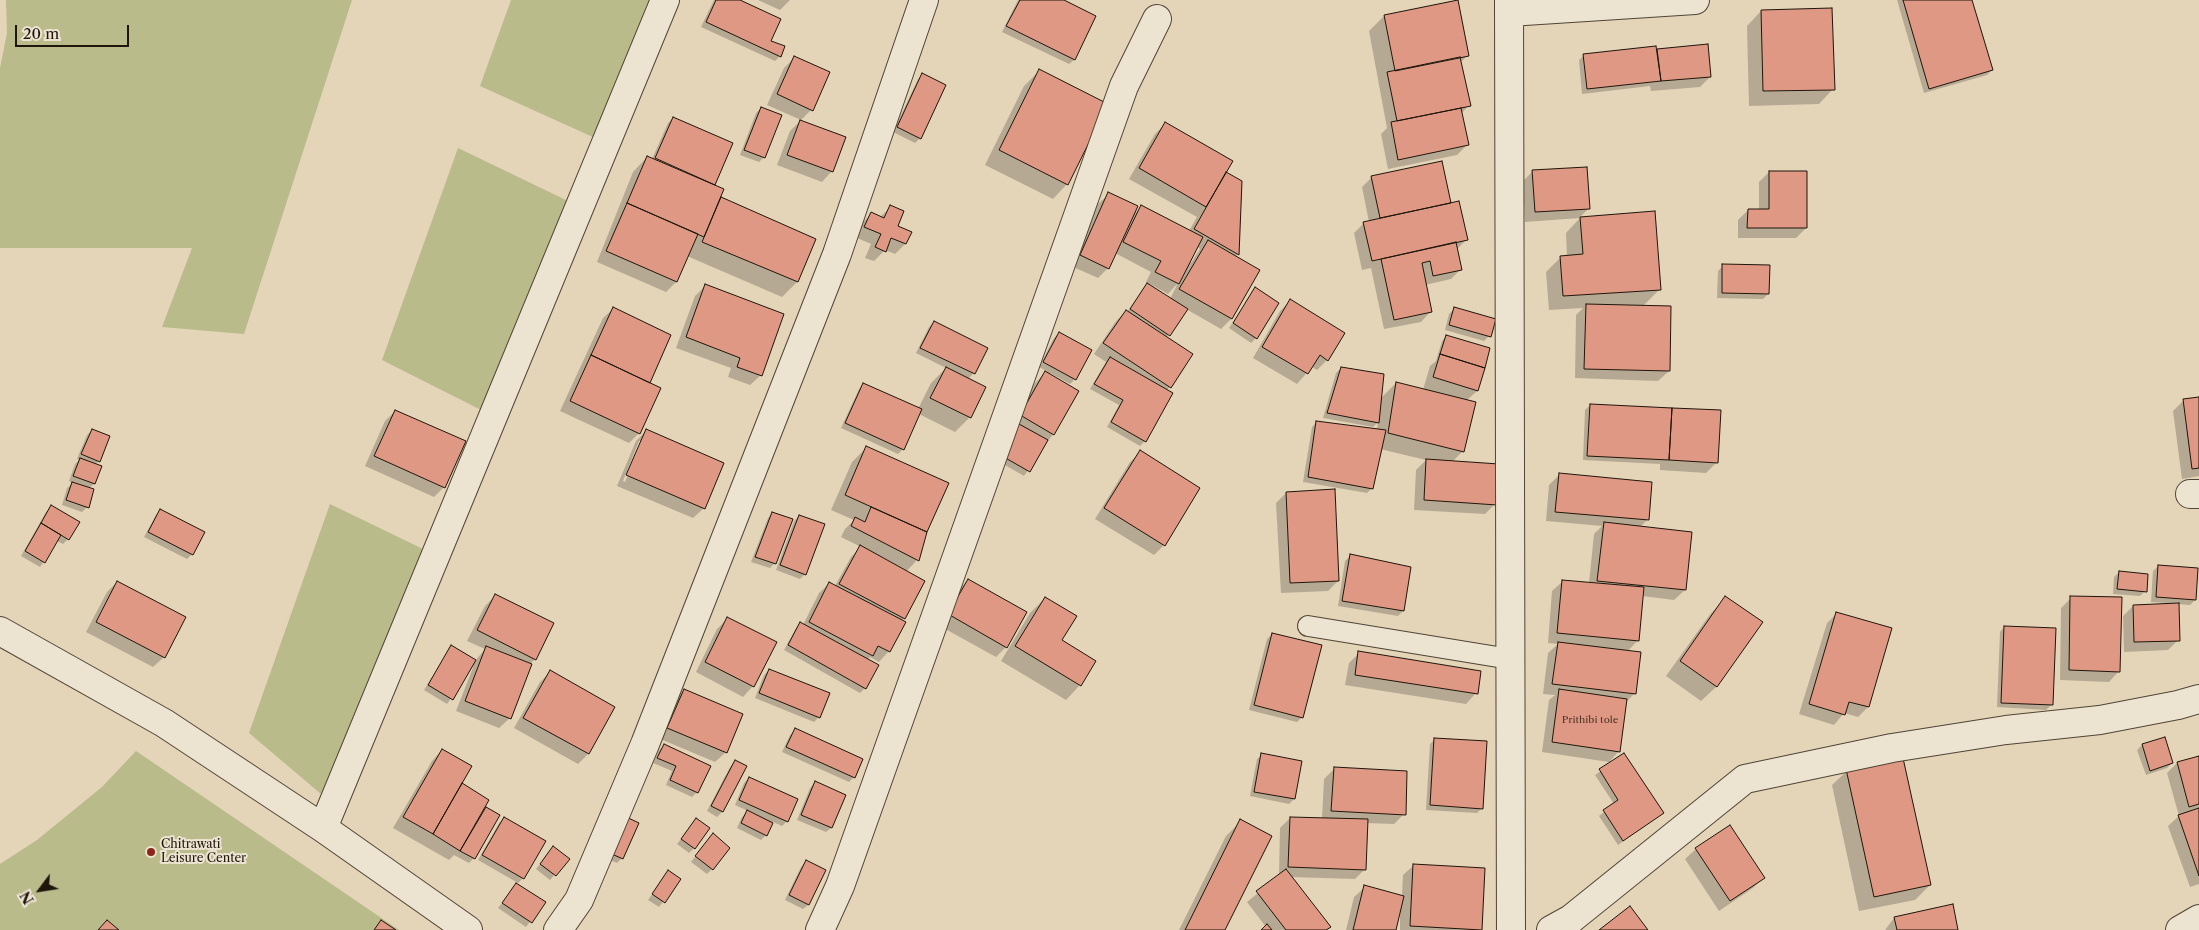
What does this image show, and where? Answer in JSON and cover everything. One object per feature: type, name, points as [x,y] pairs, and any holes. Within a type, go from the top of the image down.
[{"type":"street","points":[[323,828],[665,0]]},
{"type":"street","points":[[558,930],[579,900],[645,744],[837,254],[924,0]]},
{"type":"street","points":[[1512,930],[1509,6],[1695,0]]},
{"type":"street","points":[[820,930],[840,886],[1124,86],[1157,18]]},
{"type":"street","points":[[0,631],[164,723],[323,828],[468,930]]},
{"type":"street","points":[[1551,930],[1571,919],[1745,779],[1892,748],[2006,730],[2100,720],[2178,705],[2199,699]]},
{"type":"street","points":[[2180,930],[2199,919]]},
{"type":"lane","points":[[1308,626],[1510,660]]},
{"type":"green space","points":[[6,0],[352,0],[244,334],[162,327],[192,248],[0,248],[0,68],[7,33]]},
{"type":"green space","points":[[511,0],[652,0],[595,138],[480,86]]},
{"type":"green space","points":[[458,148],[568,201],[481,410],[382,360]]},
{"type":"green space","points":[[330,504],[423,549],[321,794],[249,733]]},
{"type":"green space","name":"Chitrawati Leisure Center","points":[[136,751],[399,930],[0,930],[0,864],[37,840],[102,787]]},
{"type":"building","points":[[716,0],[740,0],[781,19],[771,41],[785,46],[781,57],[706,22]]},
{"type":"building","points":[[1020,0],[1064,0],[1096,16],[1075,60],[1006,26]]},
{"type":"building","points":[[1458,0],[1469,56],[1395,71],[1384,15]]},
{"type":"building","points":[[1903,0],[1972,0],[1993,70],[1929,89]]},
{"type":"building","points":[[1832,8],[1835,90],[1763,91],[1761,10]]},
{"type":"building","points":[[1708,44],[1711,77],[1661,81],[1657,49]]},
{"type":"building","points":[[1656,46],[1661,81],[1587,89],[1583,54]]},
{"type":"building","points":[[794,56],[830,72],[813,111],[777,94]]},
{"type":"building","points":[[1460,57],[1471,106],[1397,121],[1387,72]]},
{"type":"building","points":[[1039,69],[1108,104],[1068,185],[999,150]]},
{"type":"building","points":[[922,73],[946,85],[921,139],[897,127]]},
{"type":"building","points":[[761,107],[782,115],[765,158],[744,150]]},
{"type":"building","points":[[1461,108],[1469,145],[1398,160],[1391,122]]},
{"type":"building","points":[[673,117],[733,143],[715,185],[655,158]]},
{"type":"building","points":[[800,120],[846,137],[833,172],[787,155]]},
{"type":"building","points":[[1165,122],[1233,161],[1206,207],[1139,168]]},
{"type":"building","points":[[647,156],[724,189],[704,237],[627,203]]},
{"type":"building","points":[[1442,161],[1451,203],[1380,218],[1371,176]]},
{"type":"building","points":[[1587,167],[1590,209],[1535,212],[1532,170]]},
{"type":"building","points":[[1769,171],[1807,171],[1807,228],[1747,228],[1748,209],[1769,209]]},
{"type":"building","points":[[1226,172],[1242,181],[1239,255],[1194,229]]},
{"type":"building","points":[[1108,192],[1138,206],[1109,269],[1080,255]]},
{"type":"building","points":[[721,197],[816,239],[798,282],[702,242]]},
{"type":"building","points":[[1459,201],[1468,240],[1372,261],[1363,222]]},
{"type":"building","points":[[627,203],[698,234],[677,282],[606,251]]},
{"type":"building","points":[[890,205],[904,211],[898,226],[912,232],[906,244],[891,238],[886,252],[875,247],[881,234],[864,227],[871,212],[884,218]]},
{"type":"building","points":[[1141,205],[1203,237],[1179,284],[1155,272],[1161,261],[1123,242]]},
{"type":"building","points":[[1655,211],[1661,290],[1563,296],[1560,256],[1583,254],[1580,217]]},
{"type":"building","points":[[1208,240],[1260,270],[1232,319],[1179,289]]},
{"type":"building","points":[[1456,242],[1462,270],[1433,276],[1430,261],[1422,263],[1432,312],[1394,320],[1381,259]]},
{"type":"building","points":[[1722,264],[1770,265],[1769,294],[1722,293]]},
{"type":"building","points":[[1147,283],[1188,309],[1170,336],[1130,309]]},
{"type":"building","points":[[705,284],[784,314],[762,376],[737,367],[740,358],[686,337]]},
{"type":"building","points":[[1255,287],[1279,303],[1257,339],[1233,323]]},
{"type":"building","points":[[1290,299],[1345,333],[1328,361],[1320,355],[1308,374],[1262,347]]},
{"type":"building","points":[[1586,304],[1671,306],[1670,371],[1584,369]]},
{"type":"building","points":[[613,307],[671,335],[650,383],[591,355]]},
{"type":"building","points":[[1454,307],[1496,319],[1491,337],[1449,325]]},
{"type":"building","points":[[1126,310],[1193,354],[1171,388],[1103,343]]},
{"type":"building","points":[[934,321],[988,348],[975,374],[920,348]]},
{"type":"building","points":[[1059,332],[1092,350],[1076,380],[1043,362]]},
{"type":"building","points":[[1446,335],[1490,348],[1485,368],[1440,354]]},
{"type":"building","points":[[1440,354],[1485,368],[1478,391],[1433,377]]},
{"type":"building","points":[[591,355],[661,388],[640,434],[570,401]]},
{"type":"building","points":[[1110,357],[1173,393],[1146,442],[1111,422],[1123,400],[1094,384]]},
{"type":"building","points":[[946,367],[986,387],[971,418],[930,398]]},
{"type":"building","points":[[1341,367],[1384,374],[1379,423],[1327,413]]},
{"type":"building","points":[[1045,371],[1079,391],[1054,435],[1020,415]]},
{"type":"building","points":[[1396,382],[1476,402],[1464,452],[1388,433]]},
{"type":"building","points":[[863,383],[922,409],[904,450],[845,423]]},
{"type":"building","points":[[2199,397],[2199,468],[2192,469],[2183,399]]},
{"type":"building","points":[[1590,404],[1672,408],[1669,460],[1587,456]]},
{"type":"building","points":[[1672,408],[1721,410],[1718,463],[1669,460]]},
{"type":"building","points":[[395,410],[466,441],[445,488],[374,456]]},
{"type":"building","points":[[1316,421],[1386,430],[1373,489],[1308,477]]},
{"type":"building","points":[[1019,424],[1048,440],[1030,472],[1002,456]]},
{"type":"building","points":[[92,429],[110,436],[100,462],[81,454]]},
{"type":"building","points":[[646,429],[724,463],[705,509],[626,475]]},
{"type":"building","points":[[866,446],[949,483],[927,532],[845,495]]},
{"type":"building","points":[[1140,450],[1200,488],[1165,546],[1104,508]]},
{"type":"building","points":[[80,458],[102,466],[95,484],[73,476]]},
{"type":"building","points":[[1426,459],[1499,464],[1497,505],[1424,500]]},
{"type":"building","points":[[1559,473],[1652,482],[1649,520],[1555,512]]},
{"type":"building","points":[[72,482],[94,489],[89,508],[66,500]]},
{"type":"building","points":[[1335,489],[1339,581],[1290,583],[1286,492]]},
{"type":"building","points":[[51,505],[80,522],[69,540],[41,523]]},
{"type":"building","points":[[871,507],[927,532],[919,561],[851,526],[855,517],[865,522]]},
{"type":"building","points":[[160,509],[205,532],[193,555],[148,532]]},
{"type":"building","points":[[772,512],[793,519],[776,564],[755,557]]},
{"type":"building","points":[[799,515],[825,524],[806,575],[780,565]]},
{"type":"building","points":[[1604,522],[1692,532],[1686,590],[1597,581]]},
{"type":"building","points":[[41,523],[61,535],[45,563],[25,551]]},
{"type":"building","points":[[860,545],[925,581],[905,619],[839,584]]},
{"type":"building","points":[[1350,554],[1411,567],[1404,611],[1342,601]]},
{"type":"building","points":[[2158,565],[2198,568],[2196,600],[2156,597]]},
{"type":"building","points":[[2119,571],[2148,574],[2147,592],[2117,589]]},
{"type":"building","points":[[968,579],[1027,612],[1007,648],[948,614]]},
{"type":"building","points":[[1562,580],[1644,587],[1639,641],[1557,633]]},
{"type":"building","points":[[117,581],[186,617],[165,658],[96,622]]},
{"type":"building","points":[[829,582],[906,622],[890,652],[878,646],[873,656],[809,622]]},
{"type":"building","points":[[495,594],[554,623],[536,660],[477,630]]},
{"type":"building","points":[[1725,596],[1763,622],[1717,687],[1680,661]]},
{"type":"building","points":[[2070,596],[2122,597],[2120,672],[2069,670]]},
{"type":"building","points":[[1045,597],[1077,616],[1062,640],[1096,661],[1081,686],[1015,646]]},
{"type":"building","points":[[2179,603],[2180,641],[2134,642],[2133,605]]},
{"type":"building","points":[[1836,612],[1892,628],[1869,707],[1849,702],[1845,715],[1809,704]]},
{"type":"building","points":[[727,617],[777,642],[754,687],[705,662]]},
{"type":"building","points":[[800,622],[879,665],[866,689],[788,645]]},
{"type":"building","points":[[2004,626],[2056,628],[2053,705],[2001,703]]},
{"type":"building","points":[[1272,633],[1322,645],[1303,718],[1254,705]]},
{"type":"building","points":[[1558,642],[1641,652],[1636,694],[1552,684]]},
{"type":"building","points":[[451,645],[476,660],[453,700],[428,685]]},
{"type":"building","points":[[486,646],[532,664],[511,719],[465,701]]},
{"type":"building","points":[[1358,651],[1481,671],[1478,694],[1355,675]]},
{"type":"building","points":[[769,669],[830,693],[820,718],[759,693]]},
{"type":"building","points":[[550,670],[615,707],[589,754],[523,718]]},
{"type":"building","points":[[684,689],[743,714],[727,753],[667,728]]},
{"type":"building","points":[[1559,689],[1627,699],[1620,752],[1552,742]]},
{"type":"building","points":[[795,728],[863,759],[855,778],[786,747]]},
{"type":"building","points":[[2165,737],[2173,763],[2150,771],[2142,744]]},
{"type":"building","points":[[1434,738],[1487,741],[1483,809],[1430,805]]},
{"type":"building","points":[[664,744],[711,766],[698,793],[670,780],[676,766],[657,758]]},
{"type":"building","points":[[442,749],[472,766],[433,834],[403,817]]},
{"type":"building","points":[[1261,753],[1302,761],[1295,799],[1254,792]]},
{"type":"building","points":[[1624,753],[1664,813],[1623,841],[1603,810],[1618,800],[1599,769]]},
{"type":"building","points":[[2199,756],[2199,804],[2189,807],[2177,762]]},
{"type":"building","points":[[1903,758],[1931,885],[1874,897],[1846,769]]},
{"type":"building","points":[[735,760],[747,766],[723,812],[711,806]]},
{"type":"building","points":[[1334,767],[1407,771],[1406,815],[1331,811]]},
{"type":"building","points":[[749,777],[798,799],[788,822],[739,800]]},
{"type":"building","points":[[815,781],[846,795],[832,828],[801,815]]},
{"type":"building","points":[[462,783],[489,800],[460,851],[433,834]]},
{"type":"building","points":[[486,807],[500,815],[475,859],[460,851]]},
{"type":"building","points":[[2199,808],[2199,876],[2178,815]]},
{"type":"building","points":[[747,810],[773,823],[767,836],[741,823]]},
{"type":"building","points":[[622,815],[639,823],[623,859],[605,851]]},
{"type":"building","points":[[504,817],[546,841],[524,879],[482,855]]},
{"type":"building","points":[[1290,817],[1368,819],[1366,870],[1288,867]]},
{"type":"building","points":[[696,818],[710,828],[695,849],[681,839]]},
{"type":"building","points":[[1240,819],[1272,836],[1225,930],[1185,930]]},
{"type":"building","points":[[1730,825],[1765,878],[1730,901],[1695,848]]},
{"type":"building","points":[[713,833],[730,848],[713,870],[695,856]]},
{"type":"building","points":[[553,846],[570,859],[556,876],[540,864]]},
{"type":"building","points":[[806,860],[826,870],[809,905],[789,895]]},
{"type":"building","points":[[1413,864],[1485,868],[1482,930],[1410,926]]},
{"type":"building","points":[[1286,869],[1331,927],[1326,930],[1286,930],[1256,891]]},
{"type":"building","points":[[668,870],[681,879],[665,903],[652,894]]},
{"type":"building","points":[[516,883],[546,902],[532,923],[502,903]]},
{"type":"building","points":[[1364,885],[1404,896],[1396,930],[1353,930]]},
{"type":"building","points":[[1953,904],[1958,930],[1897,930],[1894,917]]},
{"type":"building","points":[[1630,906],[1648,930],[1599,930]]},
{"type":"building","points":[[107,920],[119,930],[98,930]]},
{"type":"building","points":[[381,920],[396,930],[374,930]]},
{"type":"building","points":[[1267,924],[1272,930],[1261,930]]},
{"type":"place","name":"Chitrawati Leisure Center","points":[[151,852]]}]
